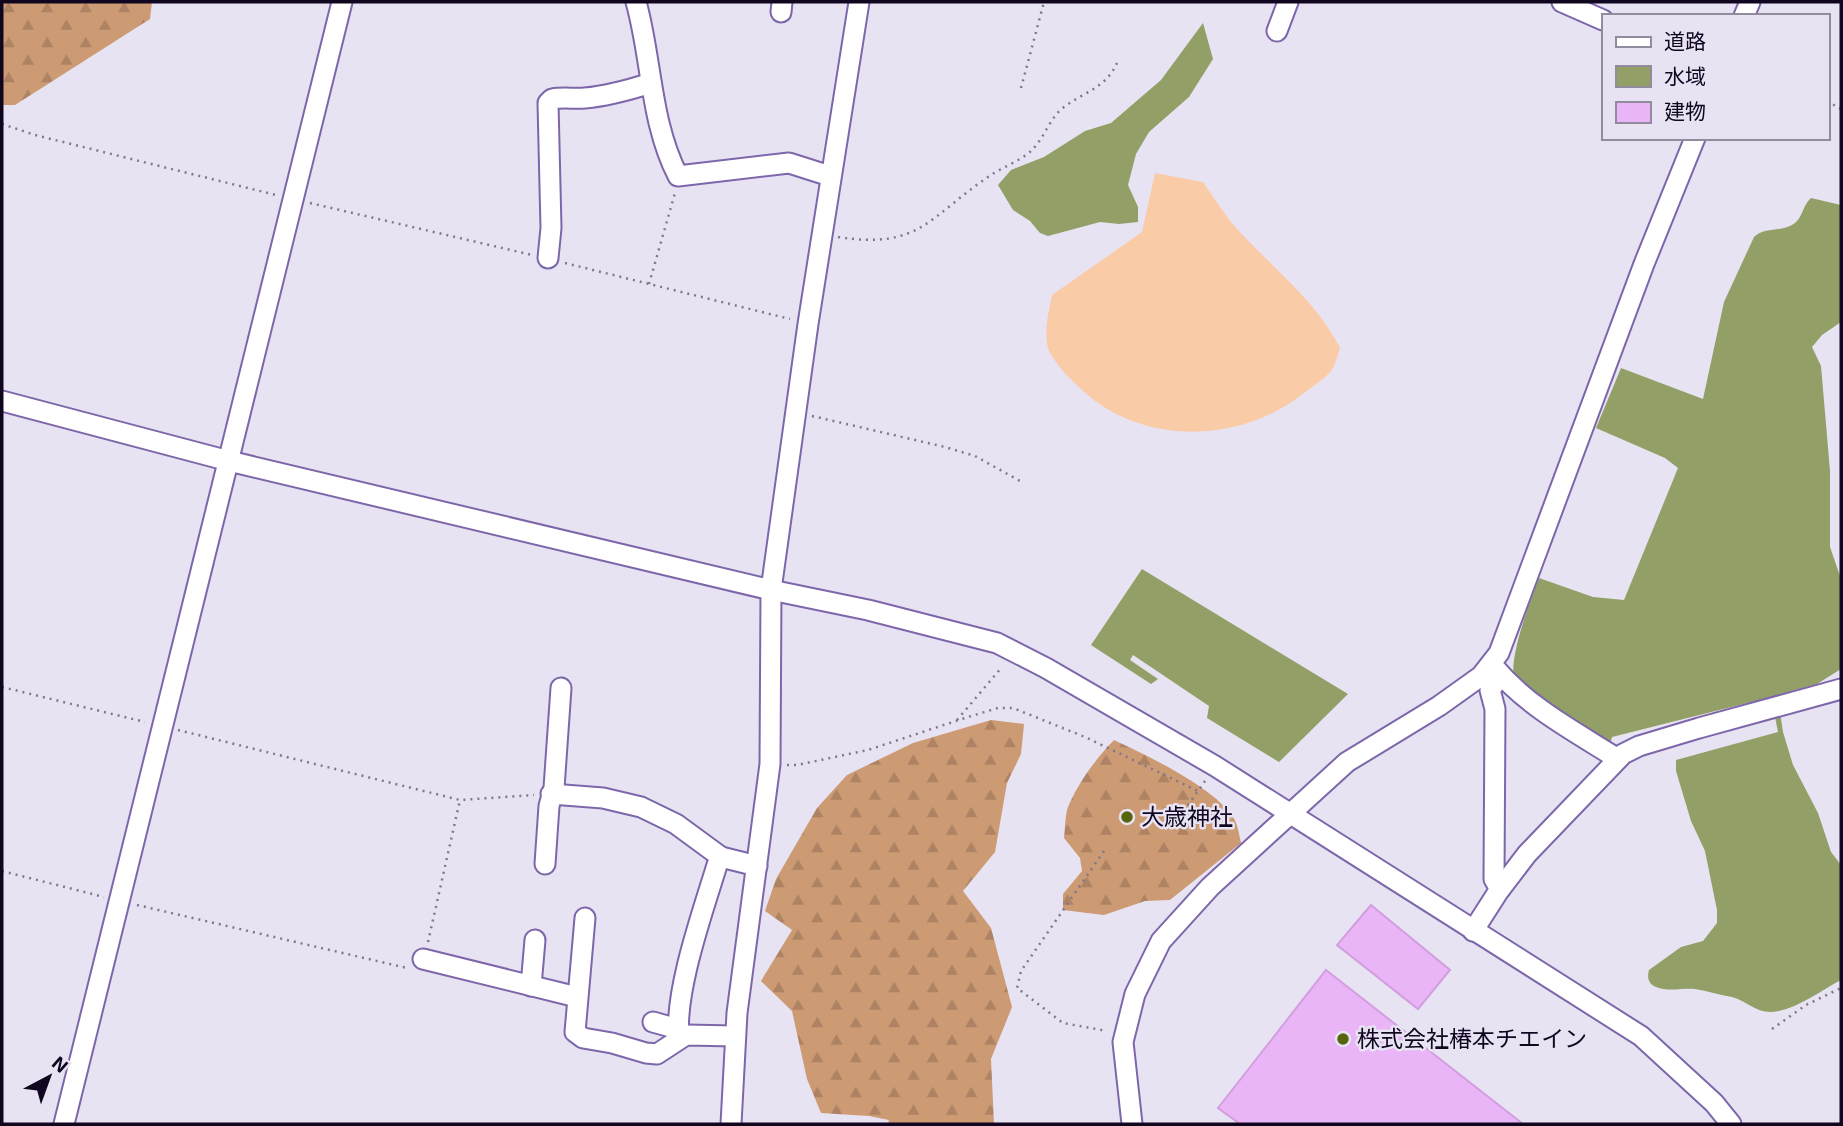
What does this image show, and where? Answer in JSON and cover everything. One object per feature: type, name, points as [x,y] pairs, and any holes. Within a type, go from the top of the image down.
[{"type":"street","points":[[64,1124],[342,2]]},
{"type":"street","points":[[636,2],[654,101],[678,176],[789,163],[830,176]]},
{"type":"street","points":[[731,1124],[735,1036],[770,764],[771,590],[830,176],[859,2]]},
{"type":"street","points":[[1277,31],[1287,2]]},
{"type":"street","points":[[1562,2],[1602,20]]},
{"type":"street","points":[[548,258],[551,228],[548,103],[552,99],[582,99],[624,92],[651,83]]},
{"type":"street","points":[[1500,889],[1494,878],[1495,709],[1490,690],[1499,653],[1644,264],[1694,140]]},
{"type":"street","points":[[2,401],[229,461],[997,643],[1214,766],[1641,1036],[1714,1103],[1731,1124]]},
{"type":"street","points":[[1496,669],[1535,707],[1618,759]]},
{"type":"street","points":[[1132,1124],[1122,1042],[1135,993],[1161,941],[1210,887],[1348,762],[1496,669]]},
{"type":"street","points":[[545,864],[561,688]]},
{"type":"street","points":[[1473,930],[1527,854],[1618,759],[1639,746],[1841,690]]},
{"type":"street","points":[[551,794],[603,799],[641,807],[676,824],[721,857],[757,866]]},
{"type":"street","points":[[585,918],[575,1032],[583,1038],[657,1054],[668,1048],[678,1034],[687,968],[721,857]]},
{"type":"street","points":[[531,986],[535,940]]},
{"type":"street","points":[[423,959],[577,998]]},
{"type":"street","points":[[653,1022],[678,1034],[735,1036]]},
{"type":"path","points":[[1021,88],[1044,2]]},
{"type":"path","points":[[821,237],[866,242],[903,237],[922,227],[990,176],[1030,152],[1057,113],[1102,85],[1117,63]]},
{"type":"path","points":[[2,124],[35,135],[295,200]]},
{"type":"path","points":[[649,285],[673,204],[678,176]]},
{"type":"path","points":[[795,412],[975,456],[1020,481]]},
{"type":"path","points":[[957,720],[1013,651]]},
{"type":"path","points":[[2,687],[460,800],[551,794]]},
{"type":"path","points":[[770,764],[797,765],[868,750],[957,720],[999,708],[1013,708],[1085,737],[1198,791]]},
{"type":"path","points":[[1160,822],[1179,818],[1214,766]]},
{"type":"path","points":[[2,871],[403,968],[415,968],[423,959],[460,800]]},
{"type":"path","points":[[1104,851],[1021,971],[1017,988],[1063,1023],[1124,1035]]},
{"type":"path","points":[[1772,1028],[1807,1005],[1841,988]]},
{"type":"green space","points":[[2,2],[152,2],[150,19],[15,105],[2,105]]},
{"type":"green space","points":[[991,720],[1024,724],[1021,754],[1007,783],[995,852],[963,891],[991,928],[1012,1007],[991,1059],[994,1124],[888,1124],[889,1120],[869,1116],[821,1113],[807,1079],[792,1011],[761,981],[792,930],[765,911],[776,879],[817,808],[847,775],[913,743]]},
{"type":"green space","points":[[1114,740],[1178,773],[1210,794],[1233,817],[1241,843],[1170,900],[1145,901],[1104,915],[1063,910],[1063,894],[1082,871],[1080,858],[1064,838],[1067,810],[1087,773]]},
{"type":"shaded area","points":[[1155,173],[1203,182],[1231,222],[1304,297],[1330,330],[1340,348],[1334,366],[1326,376],[1275,412],[1248,423],[1219,430],[1190,432],[1160,429],[1132,421],[1106,408],[1073,382],[1050,353],[1046,332],[1052,295],[1142,232]]},
{"type":"water","points":[[1203,23],[1213,59],[1189,97],[1149,132],[1136,154],[1128,185],[1138,207],[1138,222],[1100,222],[1048,236],[1040,233],[1030,221],[1013,210],[998,185],[1011,170],[1044,157],[1085,131],[1111,123],[1161,80]]},
{"type":"water","points":[[1811,198],[1841,205],[1841,322],[1822,335],[1812,347],[1821,366],[1830,471],[1830,547],[1841,579],[1841,669],[1817,684],[1778,695],[1778,699],[1783,732],[1793,765],[1818,813],[1831,852],[1841,865],[1841,980],[1790,1008],[1766,1012],[1732,997],[1695,989],[1670,990],[1656,987],[1651,984],[1648,975],[1649,970],[1681,947],[1703,941],[1717,923],[1717,910],[1705,851],[1691,821],[1676,771],[1676,760],[1778,732],[1771,697],[1612,737],[1610,745],[1592,737],[1514,679],[1513,669],[1521,628],[1539,578],[1593,597],[1624,600],[1678,468],[1665,458],[1596,428],[1621,368],[1703,399],[1724,302],[1754,237],[1762,232],[1792,225]]},
{"type":"water","points":[[1142,569],[1348,694],[1279,762],[1207,718],[1209,706],[1133,655],[1130,660],[1158,679],[1151,684],[1091,645]]},
{"type":"building","points":[[1371,905],[1450,970],[1418,1009],[1337,945]]},
{"type":"building","name":"株式会社椿本チエイン","points":[[1326,970],[1523,1124],[1240,1124],[1218,1108]]},
{"type":"place","name":"大歳神社","points":[[1127,817]]},
{"type":"place","name":"株式会社椿本チエイン","points":[[1343,1039]]}]
